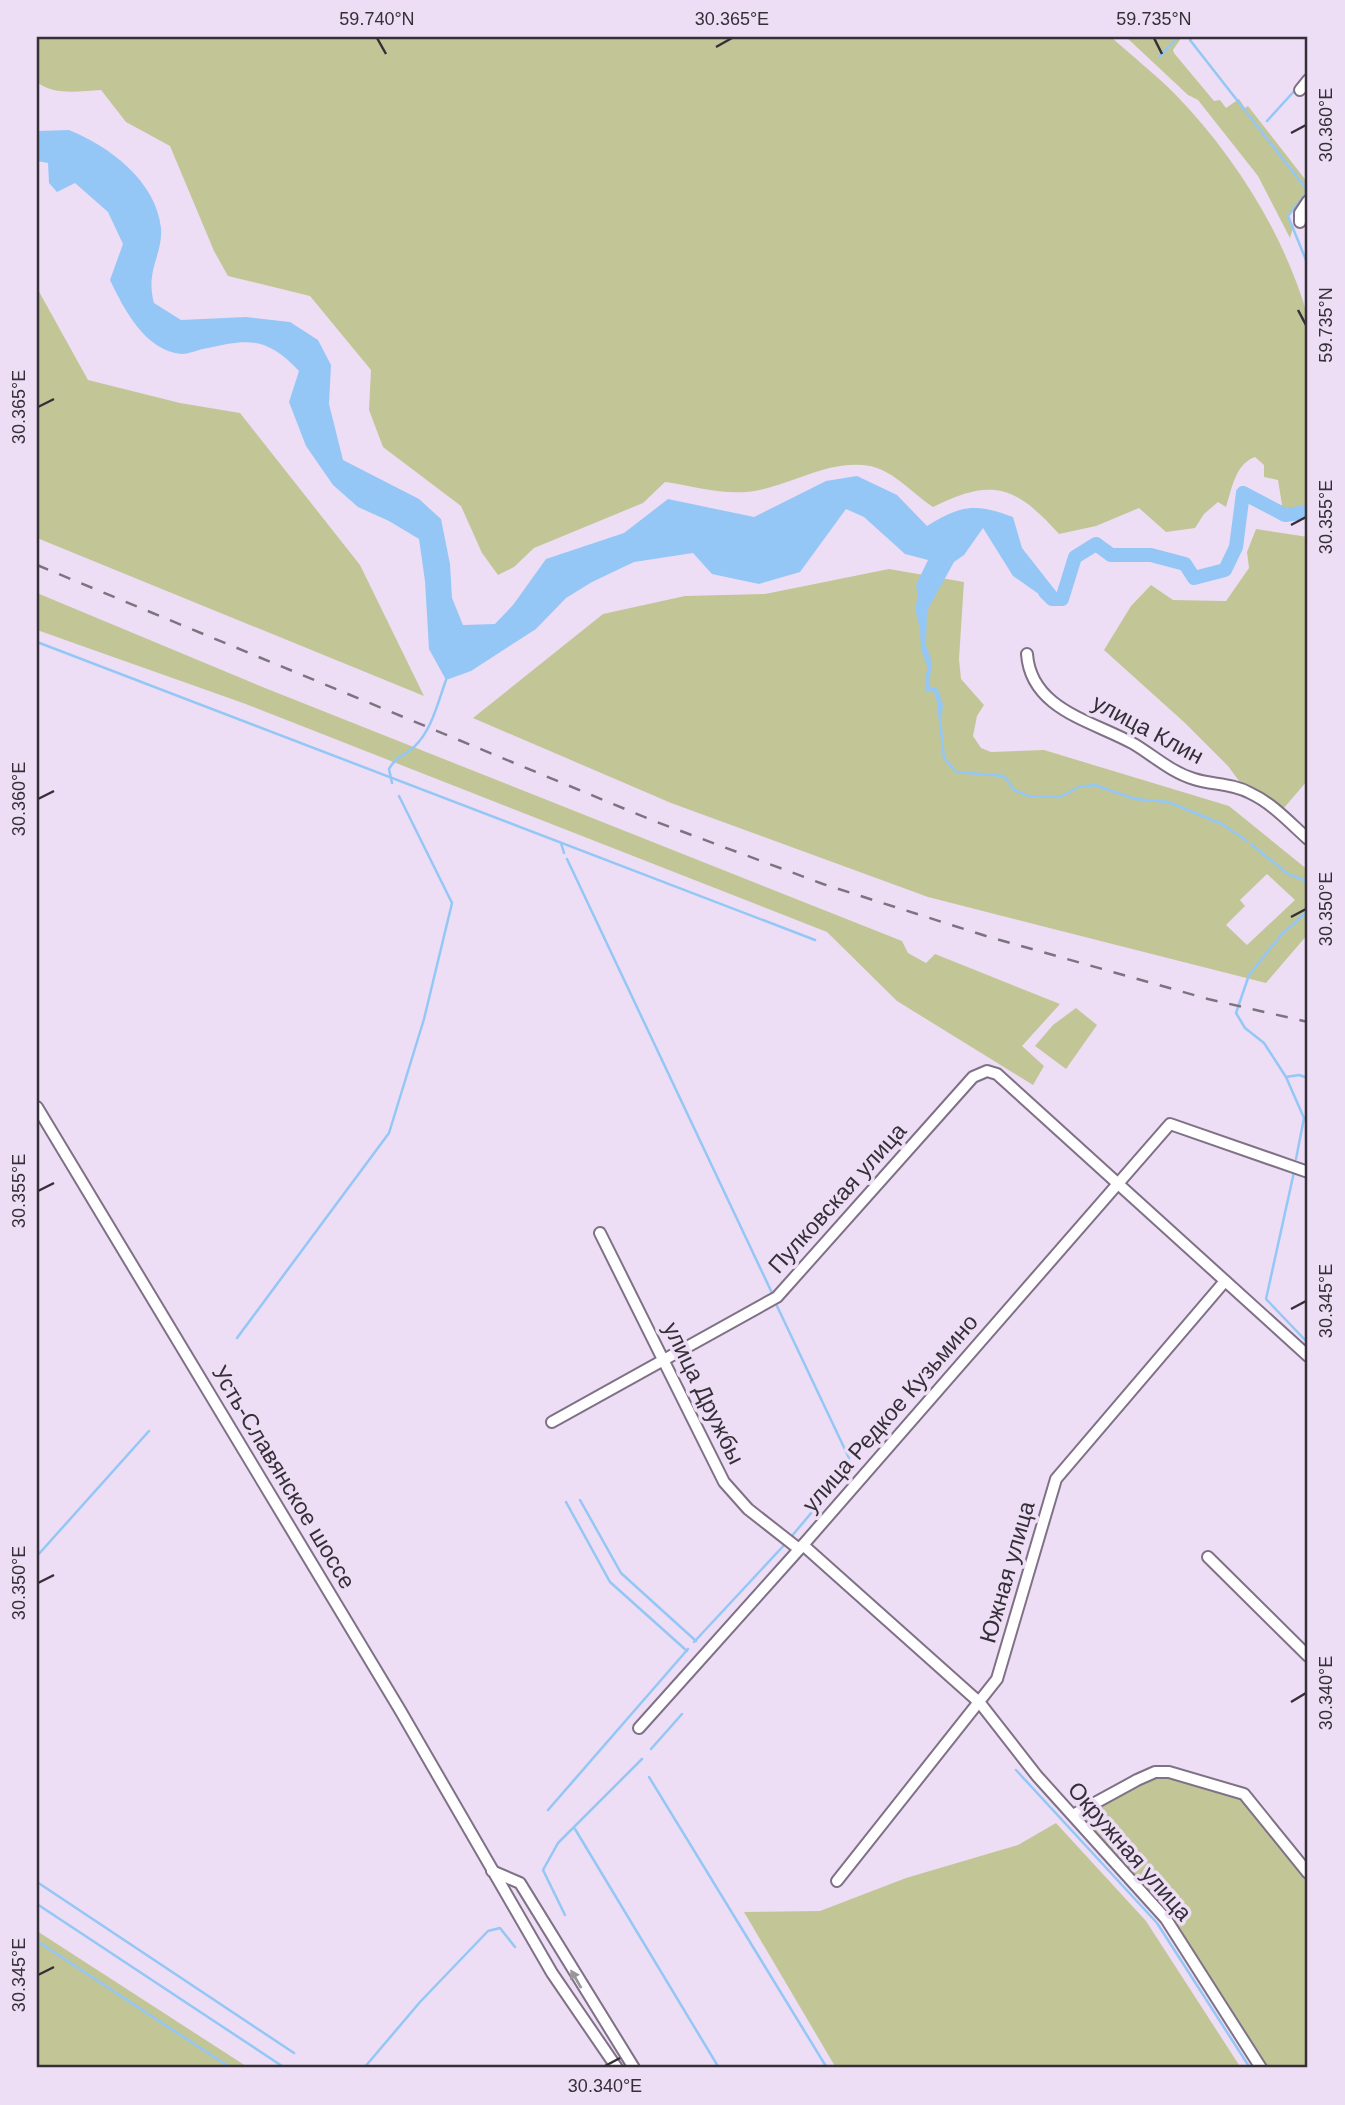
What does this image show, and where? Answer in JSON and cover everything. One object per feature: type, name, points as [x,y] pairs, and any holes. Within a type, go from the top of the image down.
[{"type":"street","points":[[1300,90],[1308,80]]},
{"type":"street","points":[[1300,222],[1300,213],[1308,201]]},
{"type":"street","name":"улица Клин","points":[[1027,654],[1033,680],[1053,703],[1137,746],[1154,760],[1192,779],[1227,784],[1250,792],[1267,802],[1308,839]]},
{"type":"street","name":"Пулковская улица","points":[[552,1422],[777,1297],[980,1072],[997,1074],[1119,1182]]},
{"type":"street","name":"Усть-Славянское шоссе","points":[[37,1107],[552,1973],[616,2068]]},
{"type":"street","name":"улица Редкое Кузьмино","points":[[639,1728],[801,1547],[1170,1124],[1308,1172]]},
{"type":"street","points":[[1119,1182],[1308,1356]]},
{"type":"street","name":"улица Дружбы","points":[[600,1233],[730,1489],[766,1525],[801,1547],[980,1703]]},
{"type":"street","name":"Южная улица","points":[[836,1881],[997,1679],[1056,1479],[1225,1281]]},
{"type":"street","points":[[1208,1557],[1308,1656]]},
{"type":"street","name":"Окружная улица","points":[[980,1703],[1037,1776],[1166,1919],[1261,2068]]},
{"type":"street","points":[[1073,1815],[1155,1772],[1169,1772],[1244,1794],[1308,1873]]},
{"type":"street","points":[[492,1871],[520,1883],[634,2068]]},
{"type":"green space","points":[[37,37],[1111,37],[1175,94],[1218,143],[1255,198],[1286,256],[1308,317],[1308,509],[1284,513],[1276,510],[1282,505],[1278,480],[1264,477],[1264,465],[1255,457],[1248,460],[1239,471],[1226,507],[1218,502],[1204,514],[1195,528],[1166,532],[1139,508],[1096,526],[1059,534],[1029,505],[1002,491],[971,492],[933,507],[879,469],[870,466],[840,466],[755,491],[721,491],[665,482],[643,503],[534,548],[514,567],[498,575],[482,553],[461,506],[383,447],[369,410],[371,370],[310,296],[228,276],[214,251],[170,146],[126,122],[101,90],[59,91],[37,82]]},
{"type":"green space","points":[[1126,37],[1182,37],[1173,50],[1174,53],[1214,101],[1220,100],[1226,108],[1239,99],[1245,108],[1248,106],[1308,183],[1308,196],[1287,216],[1293,228],[1290,238],[1258,176],[1198,100],[1188,95]]},
{"type":"green space","points":[[37,288],[88,380],[180,403],[240,413],[360,565],[424,696],[37,538]]},
{"type":"green space","points":[[1256,529],[1308,537],[1308,780],[1283,809],[1257,790],[1242,785],[1228,766],[1185,723],[1104,650],[1131,606],[1151,585],[1173,600],[1226,601],[1249,568],[1247,552]]},
{"type":"green space","points":[[889,569],[964,582],[959,659],[961,679],[984,705],[977,716],[973,736],[981,748],[991,752],[1044,750],[1229,806],[1308,870],[1308,934],[1266,983],[928,897],[671,803],[473,718],[603,614],[685,596],[765,594]],"holes":[[[1267,874],[1295,900],[1247,945],[1226,925],[1245,906],[1240,900]]]},
{"type":"green space","points":[[37,593],[265,688],[902,941],[908,953],[926,963],[935,954],[1060,1004],[1022,1046],[1044,1066],[1033,1085],[897,1001],[827,932],[243,703],[37,630]]},
{"type":"green space","points":[[1076,1008],[1097,1025],[1066,1069],[1035,1046],[1053,1025]]},
{"type":"green space","points":[[1159,1776],[1231,1794],[1243,1801],[1295,1859],[1308,1882],[1308,2068],[1265,2068],[1168,1917],[1081,1820],[1082,1816],[1140,1782]]},
{"type":"green space","points":[[1056,1823],[1146,1921],[1241,2068],[836,2068],[744,1912],[820,1911],[906,1878],[1018,1845]]},
{"type":"green space","points":[[37,1931],[249,2068],[37,2068]]},
{"type":"water","points":[[69,130],[100,145],[128,167],[150,195],[161,228],[152,281],[154,303],[181,320],[246,317],[290,322],[318,340],[331,365],[329,404],[343,460],[419,499],[441,519],[450,564],[452,598],[463,625],[495,624],[513,605],[546,559],[624,533],[668,499],[754,517],[826,481],[857,476],[897,495],[927,526],[949,514],[968,508],[1013,517],[1022,548],[1062,599],[1053,604],[1013,576],[983,528],[964,555],[954,562],[927,611],[926,645],[932,662],[929,686],[938,689],[943,705],[941,721],[937,715],[938,706],[934,692],[926,691],[925,676],[928,669],[921,649],[915,609],[918,597],[916,585],[928,560],[905,554],[864,517],[846,509],[800,572],[759,584],[712,574],[693,553],[634,562],[566,598],[536,629],[471,671],[446,680],[429,649],[425,581],[419,539],[358,507],[333,485],[306,446],[289,402],[299,371],[278,352],[258,343],[247,342],[182,354],[157,345],[137,327],[110,280],[123,244],[108,212],[75,183],[57,192],[49,183],[48,163],[37,161],[37,131]]},
{"type":"waterway","points":[[1159,57],[1178,37]]},
{"type":"waterway","points":[[1192,37],[1190,40],[1308,191]]},
{"type":"waterway","points":[[1267,121],[1297,88]]},
{"type":"waterway","points":[[1308,191],[1288,216],[1308,265]]},
{"type":"waterway","points":[[1045,592],[1052,599],[1062,599],[1075,557],[1096,544],[1111,555],[1151,555],[1185,564],[1194,578],[1225,570],[1236,547],[1243,493],[1285,515],[1308,512]]},
{"type":"waterway","points":[[37,642],[815,940]]},
{"type":"waterway","points":[[392,783],[389,769],[420,740],[434,715],[446,680]]},
{"type":"waterway","points":[[940,719],[944,758],[956,772],[1004,776],[1014,790],[1029,796],[1060,797],[1079,787],[1095,785],[1135,799],[1168,802],[1222,824],[1247,841]]},
{"type":"waterway","points":[[237,1338],[389,1133],[424,1019],[452,903],[399,796]]},
{"type":"waterway","points":[[561,843],[564,853]]},
{"type":"waterway","points":[[1251,844],[1288,874],[1304,880],[1308,885]]},
{"type":"waterway","points":[[567,859],[772,1293]]},
{"type":"waterway","points":[[1308,911],[1282,934],[1249,975],[1236,1013],[1245,1028],[1264,1043],[1286,1077],[1299,1075],[1308,1078]]},
{"type":"waterway","points":[[1286,1077],[1304,1118],[1296,1159]]},
{"type":"waterway","points":[[1294,1172],[1266,1299],[1308,1343]]},
{"type":"waterway","points":[[777,1306],[849,1458],[849,1468],[791,1537]]},
{"type":"waterway","points":[[37,1556],[149,1431]]},
{"type":"waterway","points":[[580,1500],[621,1573],[696,1641]]},
{"type":"waterway","points":[[566,1502],[610,1582],[687,1651]]},
{"type":"waterway","points":[[694,1642],[787,1542]]},
{"type":"waterway","points":[[548,1810],[688,1649]]},
{"type":"waterway","points":[[651,1749],[682,1714]]},
{"type":"waterway","points":[[565,1915],[543,1870],[558,1843],[642,1759]]},
{"type":"waterway","points":[[1016,1770],[1157,1923],[1250,2068]]},
{"type":"waterway","points":[[649,1777],[827,2068]]},
{"type":"waterway","points":[[575,1829],[719,2068]]},
{"type":"waterway","points":[[37,1882],[294,2053]]},
{"type":"waterway","points":[[37,1904],[282,2066]]},
{"type":"waterway","points":[[364,2068],[420,2002],[488,1931],[500,1928],[515,1947]]},
{"type":"waterway","points":[[37,1941],[231,2068]]},
{"type":"railway","points":[[37,565],[654,821],[823,884],[986,936],[1208,999],[1308,1022]]}]
